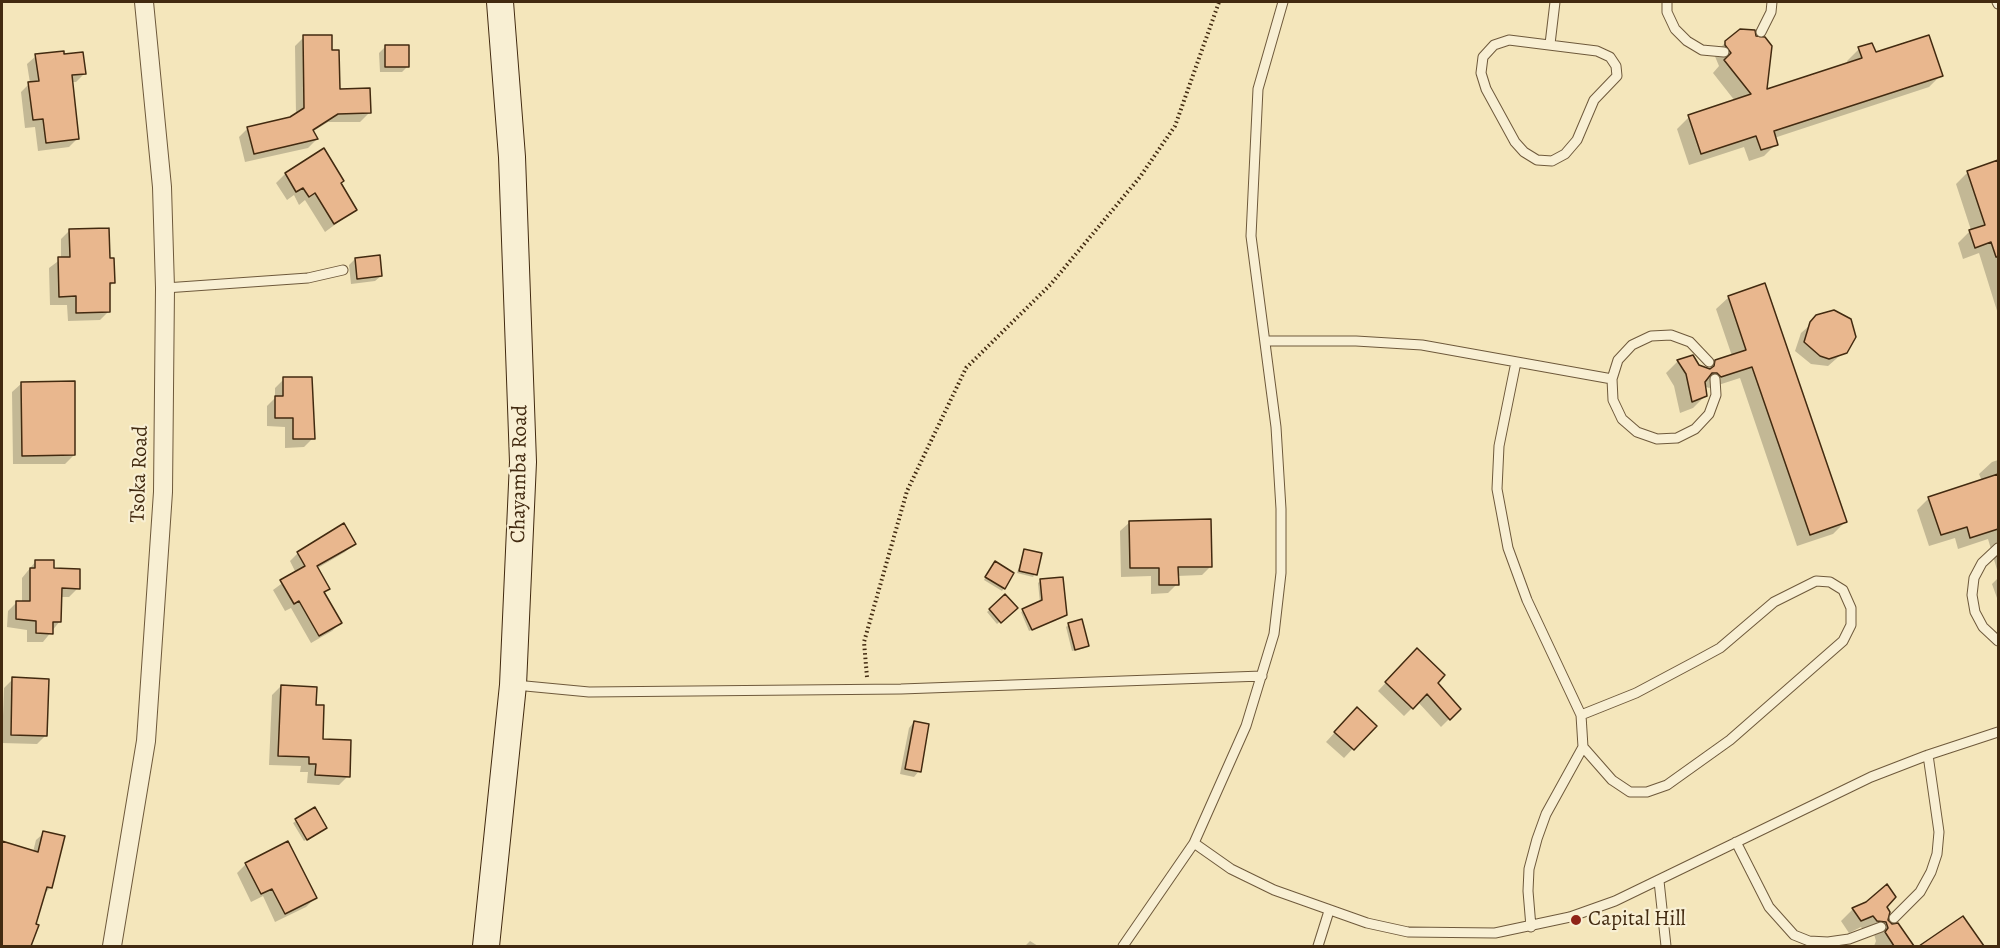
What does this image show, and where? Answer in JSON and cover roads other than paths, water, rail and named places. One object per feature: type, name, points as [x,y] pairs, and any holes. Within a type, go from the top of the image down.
[{"type":"main road","name":"Chayamba Road","points":[[486,946],[513,685],[523,462],[512,157],[500,2]]},
{"type":"street","name":"Tsoka Road","points":[[112,946],[146,741],[163,492],[165,288],[162,187],[144,2]]},
{"type":"lane","points":[[1123,946],[1194,843],[1246,726],[1274,634],[1281,573],[1281,509],[1277,438],[1251,236],[1258,89],[1283,2]]},
{"type":"lane","points":[[1550,44],[1555,2]]},
{"type":"lane","points":[[1667,2],[1667,12],[1675,28],[1687,41],[1702,50],[1724,52]]},
{"type":"lane","points":[[1761,32],[1771,12],[1772,2]]},
{"type":"lane","points":[[1509,40],[1550,44],[1598,51],[1610,57],[1616,66],[1617,76],[1594,100],[1577,140],[1566,154],[1551,161],[1538,159],[1524,152],[1515,142],[1486,89],[1481,73],[1484,57],[1494,45],[1509,40]]},
{"type":"lane","points":[[165,288],[308,278],[343,270]]},
{"type":"lane","points":[[1709,362],[1690,342],[1671,335],[1651,336],[1632,345],[1618,360],[1612,380],[1613,400],[1622,418],[1637,432],[1657,439],[1677,438],[1695,429],[1709,414],[1716,395],[1715,379]]},
{"type":"lane","points":[[1265,341],[1356,341],[1422,345],[1612,380]]},
{"type":"lane","points":[[1516,362],[1499,446],[1497,489],[1508,548],[1527,600],[1581,715],[1583,747],[1546,814],[1537,839],[1529,869],[1531,927]]},
{"type":"lane","points":[[1998,548],[1982,563],[1974,578],[1972,595],[1975,612],[1983,627],[1998,641]]},
{"type":"lane","points":[[1581,715],[1636,693],[1720,648],[1774,602],[1816,581],[1830,582],[1843,590],[1851,608],[1851,625],[1843,641],[1731,740],[1667,785],[1647,792],[1630,792],[1612,780],[1583,747]]},
{"type":"lane","points":[[513,685],[589,692],[869,690],[1262,676]]},
{"type":"lane","points":[[1194,843],[1231,869],[1274,890],[1367,923],[1408,932],[1473,934],[1531,927],[1570,917],[1659,882],[1803,808],[1928,755],[1998,732]]},
{"type":"lane","points":[[1894,918],[1920,892],[1931,872],[1937,854],[1939,832],[1928,755]]},
{"type":"lane","points":[[1736,842],[1769,907],[1794,935],[1809,941],[1828,942],[1849,939],[1881,927]]},
{"type":"lane","points":[[1659,882],[1666,946]]},
{"type":"lane","points":[[1318,946],[1329,911]]},
{"type":"place","name":"Capital Hill","points":[[1576,920]]}]
